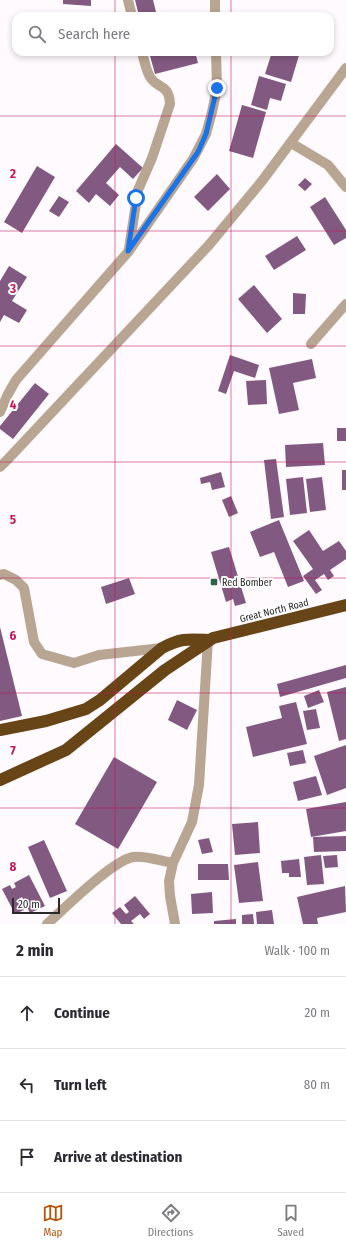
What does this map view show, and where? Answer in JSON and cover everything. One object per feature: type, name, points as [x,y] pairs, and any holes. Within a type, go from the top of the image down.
[{"type":"highway","name":"Great North Road","points":[[208,640],[218,636],[346,605]]},
{"type":"highway","points":[[0,730],[46,722],[86,709],[100,700],[162,648],[172,642],[185,639],[208,640]]},
{"type":"highway","points":[[0,780],[66,750],[165,670],[208,640]]},
{"type":"street","points":[[128,0],[131,12]]},
{"type":"street","points":[[215,0],[215,12]]},
{"type":"street","points":[[128,251],[138,190],[152,158],[170,104],[170,97],[166,89],[152,80],[143,56]]},
{"type":"street","points":[[0,412],[16,380],[128,251],[193,159],[206,134],[217,88],[216,56]]},
{"type":"street","points":[[0,467],[14,454],[209,245],[262,181],[346,68]]},
{"type":"street","points":[[291,143],[328,165],[345,183]]},
{"type":"street","points":[[311,344],[346,304]]},
{"type":"street","points":[[0,575],[4,574],[16,580],[24,588],[34,642],[42,654],[74,663],[99,656],[162,648]]},
{"type":"street","points":[[175,924],[169,881],[173,863],[192,822],[199,785],[208,640]]},
{"type":"street","points":[[47,924],[120,862],[132,857],[141,856],[173,863]]},
{"type":"building","points":[[63,0],[91,0],[91,6],[63,4]]},
{"type":"building","points":[[135,0],[153,0],[156,12],[138,12]]},
{"type":"building","points":[[150,56],[196,56],[198,63],[155,74]]},
{"type":"building","points":[[271,56],[299,56],[291,82],[265,74]]},
{"type":"building","points":[[259,76],[286,84],[281,101],[270,98],[267,110],[251,105]]},
{"type":"building","points":[[242,105],[266,112],[253,158],[229,151]]},
{"type":"building","points":[[116,144],[143,168],[133,179],[120,167],[106,183],[119,195],[110,206],[96,194],[89,203],[76,191]]},
{"type":"building","points":[[37,166],[55,177],[22,233],[4,222]]},
{"type":"building","points":[[217,174],[230,189],[208,211],[194,197]]},
{"type":"building","points":[[305,178],[312,184],[305,191],[298,185]]},
{"type":"building","points":[[59,196],[69,202],[59,217],[49,211]]},
{"type":"building","points":[[325,197],[346,230],[346,238],[334,245],[310,207]]},
{"type":"building","points":[[297,236],[306,250],[274,270],[265,256]]},
{"type":"building","points":[[9,266],[27,277],[12,301],[27,310],[19,323],[4,315],[0,322],[0,281]]},
{"type":"building","points":[[254,285],[282,319],[267,333],[238,299]]},
{"type":"building","points":[[293,293],[306,294],[305,314],[293,314]]},
{"type":"building","points":[[230,355],[259,365],[255,378],[234,371],[226,394],[218,391]]},
{"type":"building","points":[[312,359],[316,378],[293,383],[299,410],[279,414],[269,368]]},
{"type":"building","points":[[266,380],[267,404],[248,405],[246,381]]},
{"type":"building","points":[[35,383],[49,394],[13,439],[0,429],[0,426]]},
{"type":"building","points":[[337,428],[346,428],[346,441],[337,441]]},
{"type":"building","points":[[323,443],[325,465],[286,467],[285,445]]},
{"type":"building","points":[[276,459],[284,517],[271,519],[264,460]]},
{"type":"building","points":[[342,470],[346,470],[346,490],[342,490]]},
{"type":"building","points":[[221,472],[225,487],[212,490],[210,482],[201,484],[200,478]]},
{"type":"building","points":[[303,477],[307,513],[290,515],[286,479]]},
{"type":"building","points":[[322,477],[326,510],[310,512],[306,479]]},
{"type":"building","points":[[231,496],[238,513],[229,517],[222,500]]},
{"type":"building","points":[[279,520],[304,581],[288,587],[274,552],[260,557],[250,532]]},
{"type":"building","points":[[309,530],[323,551],[339,541],[346,551],[346,559],[330,570],[334,576],[328,580],[324,574],[315,580],[322,590],[316,594],[303,576],[313,569],[293,541]]},
{"type":"building","points":[[229,547],[246,603],[235,606],[233,599],[226,602],[211,552]]},
{"type":"building","points":[[129,578],[135,594],[106,604],[101,587]]},
{"type":"building","points":[[0,627],[22,716],[0,721]]},
{"type":"building","points":[[346,665],[346,678],[280,697],[277,684]]},
{"type":"building","points":[[346,687],[346,739],[339,741],[327,692]]},
{"type":"building","points":[[319,690],[324,702],[308,708],[304,696]]},
{"type":"building","points":[[177,700],[197,710],[187,730],[168,720]]},
{"type":"building","points":[[296,702],[307,744],[253,757],[246,727],[282,718],[279,706]]},
{"type":"building","points":[[316,709],[320,728],[307,730],[303,711]]},
{"type":"building","points":[[346,745],[346,788],[327,795],[314,756]]},
{"type":"building","points":[[303,750],[306,763],[290,766],[287,753]]},
{"type":"building","points":[[114,757],[157,782],[118,849],[75,824]]},
{"type":"building","points":[[316,776],[322,795],[298,801],[293,782]]},
{"type":"building","points":[[346,802],[346,831],[311,837],[306,809]]},
{"type":"building","points":[[258,822],[260,853],[235,855],[232,824]]},
{"type":"building","points":[[346,836],[346,851],[314,852],[313,837]]},
{"type":"building","points":[[209,838],[213,852],[202,854],[198,840]]},
{"type":"building","points":[[44,840],[67,891],[50,898],[28,847]]},
{"type":"building","points":[[321,855],[324,884],[307,885],[304,857]]},
{"type":"building","points":[[337,855],[338,867],[325,868],[323,856]]},
{"type":"building","points":[[299,859],[301,877],[289,877],[289,873],[282,873],[281,861]]},
{"type":"building","points":[[258,862],[263,901],[239,903],[234,865]]},
{"type":"building","points":[[198,864],[228,864],[229,880],[198,880]]},
{"type":"building","points":[[29,875],[45,906],[30,913],[22,897],[19,899],[24,910],[15,914],[2,889],[10,885],[12,889],[16,887],[14,883]]},
{"type":"building","points":[[345,886],[346,912],[317,918],[318,924],[303,924],[297,897]]},
{"type":"building","points":[[212,892],[213,913],[192,914],[191,894]]},
{"type":"building","points":[[135,896],[150,914],[144,919],[140,914],[131,921],[134,924],[121,924],[112,913],[120,907],[126,914],[129,912],[124,905]]},
{"type":"building","points":[[272,910],[274,924],[257,924],[256,912]]},
{"type":"building","points":[[253,914],[254,924],[242,924],[242,915]]},
{"type":"building","points":[[236,919],[236,924],[214,924],[214,921]]},
{"type":"place","name":"Red Bomber","points":[[214,582]]},
{"type":"route","points":[[136,198],[128,251],[198,152],[206,134],[217,88]]}]
